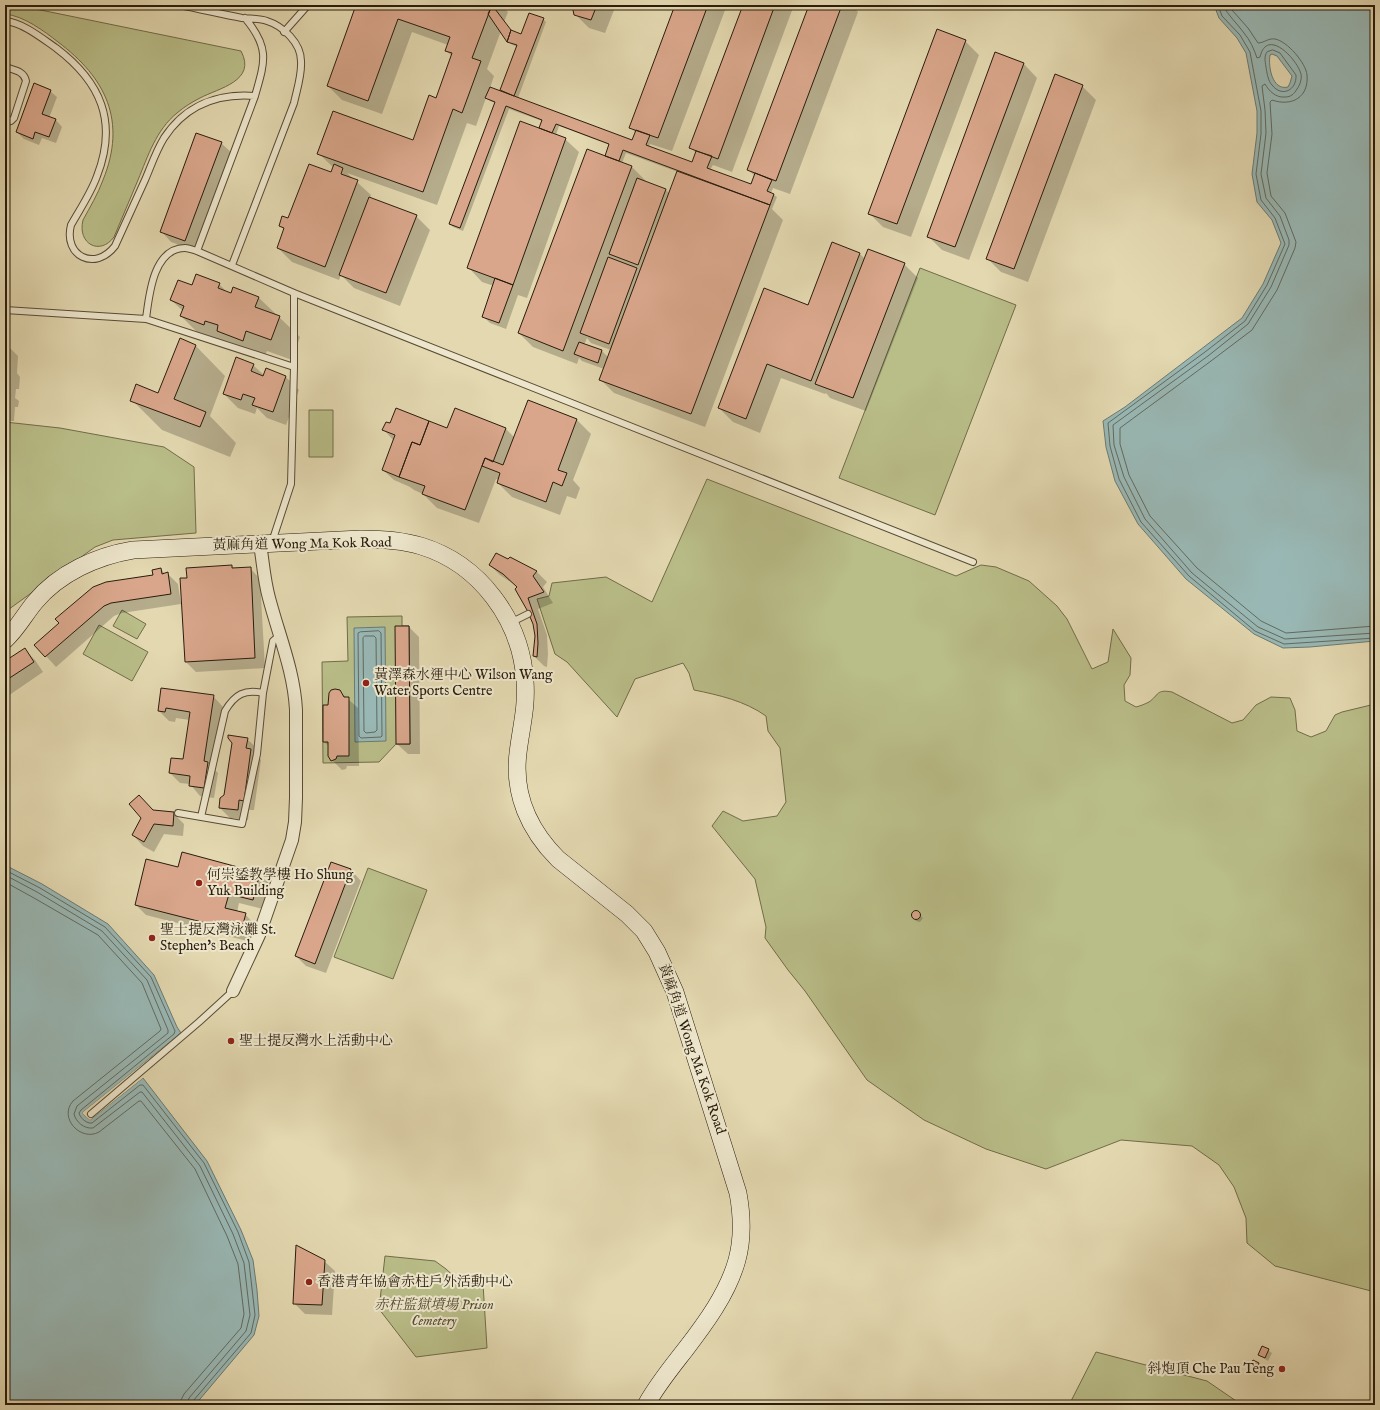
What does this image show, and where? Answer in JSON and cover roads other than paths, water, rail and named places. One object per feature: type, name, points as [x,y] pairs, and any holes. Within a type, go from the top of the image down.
[{"type":"street","name":"黃麻角道 Wong Ma Kok Road","points":[[5,640],[35,602],[52,585],[81,566],[96,559],[133,550],[375,539],[408,543],[421,546],[452,560],[478,579],[495,599],[510,622],[518,644],[524,668],[525,709],[517,763],[519,788],[526,814],[539,838],[548,849],[558,859],[627,914],[644,931],[657,952],[675,992],[738,1193],[741,1217],[737,1261],[728,1281],[706,1319],[686,1349],[656,1388],[646,1405]]},
{"type":"street","points":[[233,991],[259,935],[292,840],[295,822],[296,702],[292,674],[266,585],[266,543]]},
{"type":"lane","points":[[179,5],[267,21],[284,32],[298,46],[302,60],[294,103],[232,265]]},
{"type":"lane","points":[[284,32],[308,5]]},
{"type":"lane","points":[[197,250],[255,96],[262,73],[263,48],[255,30],[244,18]]},
{"type":"lane","points":[[5,21],[19,25],[34,33],[63,54],[87,77],[95,89],[101,103],[105,118],[106,134],[102,163],[97,177],[71,225],[69,233],[73,249],[79,255],[86,258],[95,260],[103,258],[110,253],[115,246],[157,151],[171,128],[197,107],[216,99],[242,94],[255,96]]},
{"type":"lane","points":[[5,67],[23,75],[26,82],[14,118],[11,121],[5,122]]},
{"type":"lane","points":[[146,319],[153,279],[163,258],[176,249],[186,248],[197,250],[294,293],[973,562]]},
{"type":"lane","points":[[266,543],[291,484],[294,293]]},
{"type":"lane","points":[[5,310],[146,319],[294,367]]},
{"type":"lane","points":[[510,622],[528,614]]},
{"type":"lane","points":[[178,812],[242,824],[257,754],[263,693],[273,641],[280,635]]},
{"type":"lane","points":[[201,817],[225,711],[231,701],[240,694],[252,690],[263,693]]},
{"type":"lane","points":[[91,1114],[233,991]]},
{"type":"water","points":[[1214,5],[1375,5],[1375,641],[1283,648],[1254,634],[1186,579],[1138,524],[1115,481],[1106,447],[1103,421],[1125,407],[1242,318],[1263,284],[1281,243],[1272,220],[1257,202],[1252,174],[1257,133],[1257,111],[1246,53],[1237,38],[1219,18]],"holes":[[[1272,54],[1277,56],[1292,76],[1288,87],[1278,85],[1272,77],[1270,55]]]},
{"type":"water","points":[[385,627],[386,741],[355,742],[354,628]]},
{"type":"water","points":[[5,865],[42,884],[108,924],[154,975],[181,1033],[82,1113],[90,1120],[143,1078],[207,1161],[241,1230],[253,1260],[259,1316],[254,1335],[195,1405],[5,1405]]},
{"type":"place","name":"黃澤森水運中心 Wilson Wang Water Sports Centre","points":[[366,683]]},
{"type":"place","name":"何崇鋈教學樓 Ho Shung Yuk Building","points":[[199,883]]},
{"type":"place","name":"聖士提反灣泳灘 St. Stephen's Beach","points":[[152,938]]},
{"type":"place","name":"聖士提反灣水上活動中心","points":[[231,1041]]},
{"type":"place","name":"香港青年協會赤柱戶外活動中心","points":[[309,1282]]},
{"type":"place","name":"斜炮頂 Che Pau Teng","points":[[1282,1369]]},
{"type":"park label","name":"赤柱監獄墳場 Prison Cemetery","points":[[434,1314]]}]
